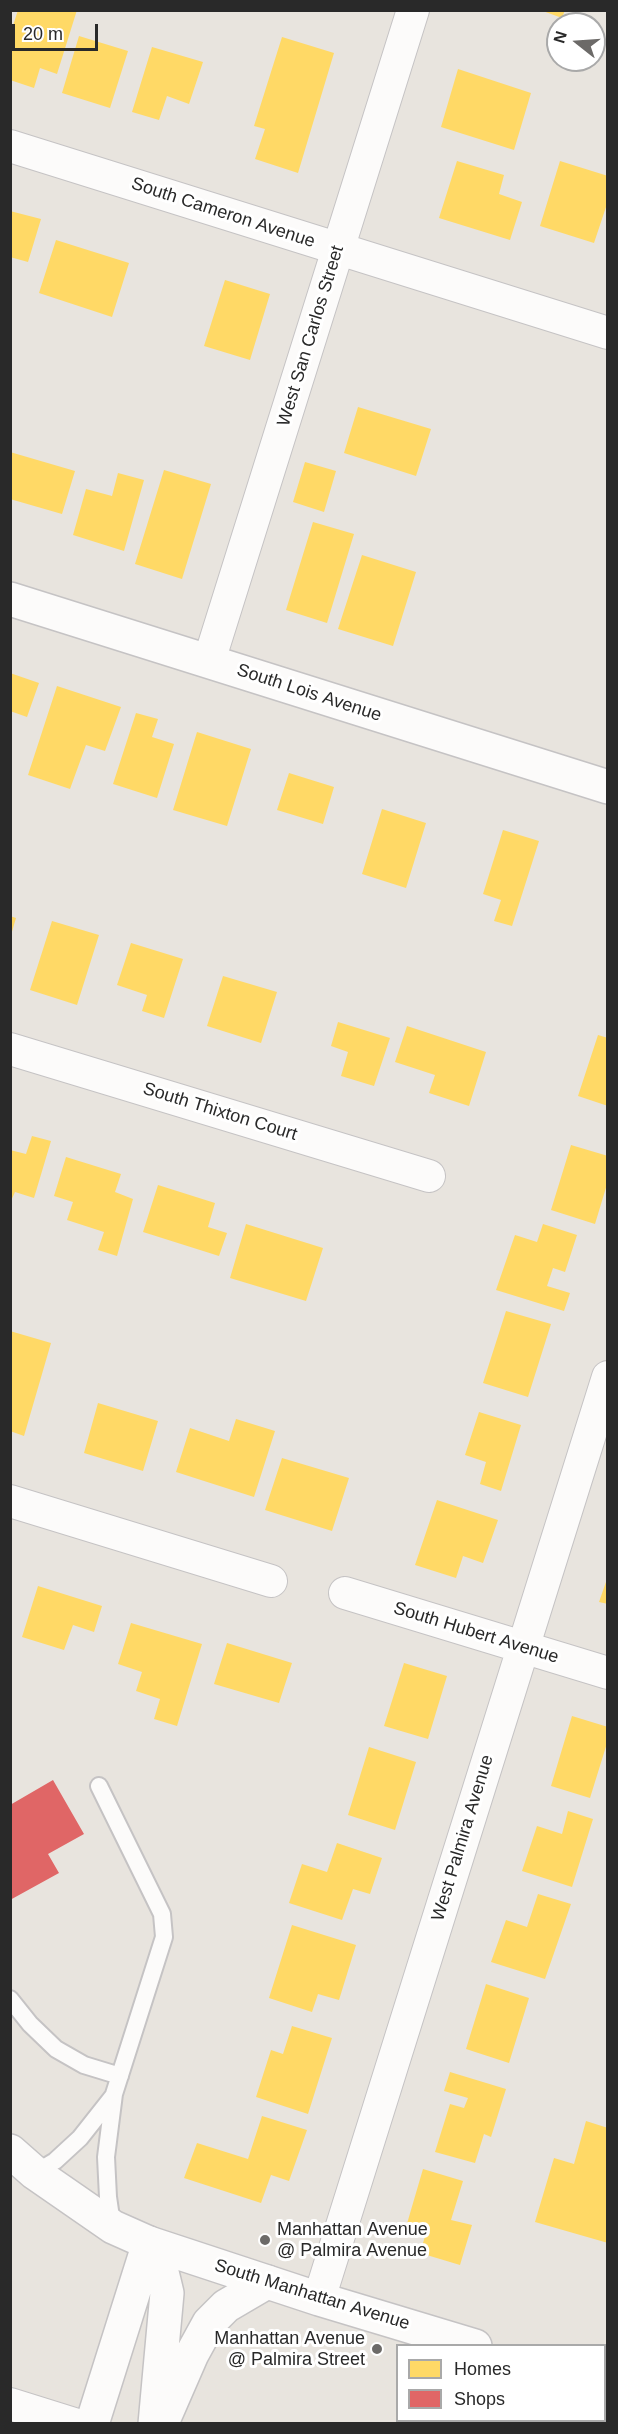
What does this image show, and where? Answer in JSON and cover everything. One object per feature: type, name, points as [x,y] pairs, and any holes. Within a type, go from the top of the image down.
[{"type":"street","name":"West San Carlos Street","points":[[209,661],[413,10]]},
{"type":"street","name":"South Cameron Avenue","points":[[10,146],[608,333]]},
{"type":"street","name":"South Lois Avenue","points":[[10,599],[608,787]]},
{"type":"street","name":"South Thixton Court","points":[[10,1049],[429,1176]]},
{"type":"street","name":"West Palmira Avenue","points":[[319,2299],[608,1377]]},
{"type":"street","points":[[10,1501],[271,1581]]},
{"type":"street","name":"South Hubert Avenue","points":[[345,1593],[608,1673]]},
{"type":"street","name":"South Manhattan Avenue","points":[[19,2165],[113,2227],[149,2243],[319,2299],[468,2344]]},
{"type":"street","points":[[92,2424],[149,2243]]},
{"type":"street","points":[[149,2243],[161,2268],[167,2293],[155,2424]]},
{"type":"street","points":[[162,2424],[208,2323],[226,2306],[267,2282]]},
{"type":"street","points":[[10,2404],[74,2424]]},
{"type":"lane","points":[[99,1786],[162,1914],[164,1937],[114,2094],[106,2157],[108,2197],[113,2227]]},
{"type":"lane","points":[[10,1999],[30,2024],[56,2049],[84,2065],[120,2076]]},
{"type":"lane","points":[[19,2165],[55,2161],[80,2139],[114,2094]]},
{"type":"building: Homes","points":[[18,10],[77,10],[57,74],[40,68],[34,88],[10,80],[10,35]]},
{"type":"building: Homes","points":[[540,10],[565,10],[564,12]]},
{"type":"building: Homes","points":[[79,36],[128,51],[110,108],[62,93]]},
{"type":"building: Homes","points":[[282,37],[334,53],[298,173],[255,159],[265,129],[254,126]]},
{"type":"building: Homes","points":[[152,47],[203,62],[189,104],[167,96],[159,120],[132,112]]},
{"type":"building: Homes","points":[[458,69],[531,93],[514,150],[441,127]]},
{"type":"building: Homes","points":[[457,161],[504,175],[499,194],[522,202],[510,240],[439,218]]},
{"type":"building: Homes","points":[[560,161],[608,176],[608,201],[594,243],[540,226]]},
{"type":"building: Homes","points":[[10,211],[41,219],[28,262],[10,257]]},
{"type":"building: Homes","points":[[56,240],[129,263],[112,317],[39,293]]},
{"type":"building: Homes","points":[[225,280],[270,294],[250,360],[204,346]]},
{"type":"building: Homes","points":[[358,407],[431,429],[416,476],[344,453]]},
{"type":"building: Homes","points":[[10,452],[75,471],[62,514],[10,499]]},
{"type":"building: Homes","points":[[305,462],[336,471],[324,512],[293,502]]},
{"type":"building: Homes","points":[[164,470],[211,484],[182,579],[135,564]]},
{"type":"building: Homes","points":[[118,473],[144,480],[124,551],[73,535],[86,489],[112,496]]},
{"type":"building: Homes","points":[[313,522],[354,534],[327,623],[286,610]]},
{"type":"building: Homes","points":[[362,555],[416,572],[393,646],[338,629]]},
{"type":"building: Homes","points":[[10,673],[39,683],[27,717],[10,711]]},
{"type":"building: Homes","points":[[57,686],[121,707],[105,751],[86,745],[70,789],[28,775]]},
{"type":"building: Homes","points":[[136,713],[158,719],[152,737],[174,744],[157,798],[113,784]]},
{"type":"building: Homes","points":[[197,732],[251,749],[227,826],[173,810]]},
{"type":"building: Homes","points":[[289,773],[334,787],[323,824],[277,810]]},
{"type":"building: Homes","points":[[382,809],[426,823],[406,888],[362,874]]},
{"type":"building: Homes","points":[[503,830],[539,841],[512,926],[494,921],[501,900],[483,894]]},
{"type":"building: Homes","points":[[10,916],[16,918],[11,935],[10,935]]},
{"type":"building: Homes","points":[[52,921],[99,935],[77,1005],[30,990]]},
{"type":"building: Homes","points":[[131,943],[183,959],[164,1018],[142,1011],[147,995],[117,985]]},
{"type":"building: Homes","points":[[223,976],[277,992],[261,1043],[207,1026]]},
{"type":"building: Homes","points":[[338,1022],[390,1038],[374,1086],[341,1076],[348,1052],[331,1046]]},
{"type":"building: Homes","points":[[407,1026],[486,1052],[469,1106],[429,1093],[435,1075],[395,1062]]},
{"type":"building: Homes","points":[[598,1035],[608,1038],[608,1106],[578,1096]]},
{"type":"building: Homes","points":[[32,1136],[51,1141],[34,1198],[15,1192],[10,1203],[10,1150],[26,1154]]},
{"type":"building: Homes","points":[[571,1145],[608,1156],[608,1181],[595,1224],[551,1210]]},
{"type":"building: Homes","points":[[66,1157],[121,1174],[115,1192],[133,1199],[117,1256],[98,1250],[104,1232],[67,1220],[73,1202],[54,1196]]},
{"type":"building: Homes","points":[[158,1185],[215,1203],[208,1227],[227,1233],[219,1256],[143,1232]]},
{"type":"building: Homes","points":[[246,1224],[323,1248],[306,1301],[230,1278]]},
{"type":"building: Homes","points":[[543,1224],[577,1235],[565,1272],[553,1268],[547,1286],[570,1293],[564,1311],[496,1290],[515,1235],[537,1242]]},
{"type":"building: Homes","points":[[506,1311],[551,1324],[528,1397],[483,1383]]},
{"type":"building: Homes","points":[[10,1331],[51,1343],[24,1436],[10,1431]]},
{"type":"building: Homes","points":[[98,1403],[158,1421],[143,1471],[84,1453]]},
{"type":"building: Homes","points":[[479,1412],[521,1425],[501,1491],[480,1484],[486,1462],[465,1455]]},
{"type":"building: Homes","points":[[236,1419],[275,1431],[254,1497],[176,1472],[190,1428],[229,1441]]},
{"type":"building: Homes","points":[[282,1458],[349,1478],[332,1531],[265,1510]]},
{"type":"building: Homes","points":[[437,1500],[498,1520],[483,1563],[463,1556],[456,1578],[415,1565]]},
{"type":"building: Homes","points":[[608,1579],[608,1604],[599,1602]]},
{"type":"building: Homes","points":[[38,1586],[102,1606],[94,1632],[73,1625],[64,1650],[22,1637]]},
{"type":"building: Homes","points":[[131,1623],[202,1644],[177,1726],[154,1719],[160,1699],[136,1691],[142,1672],[118,1664]]},
{"type":"building: Homes","points":[[227,1643],[292,1663],[279,1703],[214,1684]]},
{"type":"building: Homes","points":[[404,1663],[447,1676],[428,1739],[384,1726]]},
{"type":"building: Homes","points":[[572,1716],[608,1727],[608,1740],[590,1798],[551,1786]]},
{"type":"building: Homes","points":[[369,1747],[416,1762],[395,1830],[348,1815]]},
{"type":"building: Homes","points":[[568,1811],[593,1819],[572,1887],[522,1871],[537,1826],[562,1834]]},
{"type":"building: Homes","points":[[337,1843],[382,1858],[370,1894],[353,1889],[342,1920],[289,1903],[302,1864],[327,1872]]},
{"type":"building: Homes","points":[[538,1894],[571,1904],[545,1979],[491,1962],[506,1920],[527,1927]]},
{"type":"building: Homes","points":[[292,1925],[356,1945],[339,2000],[318,1994],[312,2012],[269,1998]]},
{"type":"building: Homes","points":[[486,1984],[529,1998],[509,2063],[466,2049]]},
{"type":"building: Homes","points":[[292,2026],[332,2038],[308,2114],[256,2097],[271,2050],[283,2054]]},
{"type":"building: Homes","points":[[450,2072],[506,2089],[491,2137],[484,2134],[475,2163],[435,2152],[450,2104],[464,2108],[468,2098],[444,2091]]},
{"type":"building: Homes","points":[[262,2116],[307,2130],[289,2181],[271,2175],[261,2203],[184,2178],[197,2143],[248,2159]]},
{"type":"building: Homes","points":[[586,2121],[608,2128],[608,2243],[535,2222],[554,2158],[574,2164]]},
{"type":"building: Homes","points":[[423,2169],[463,2181],[451,2220],[472,2225],[460,2265],[420,2253],[426,2233],[406,2227]]},
{"type":"building: Shops","points":[[53,1780],[84,1834],[48,1854],[59,1873],[10,1900],[10,1805]]},
{"type":"place","name":"Manhattan Avenue @ Palmira Avenue","points":[[265,2240]]},
{"type":"place","name":"Manhattan Avenue @ Palmira Street","points":[[377,2349]]}]
